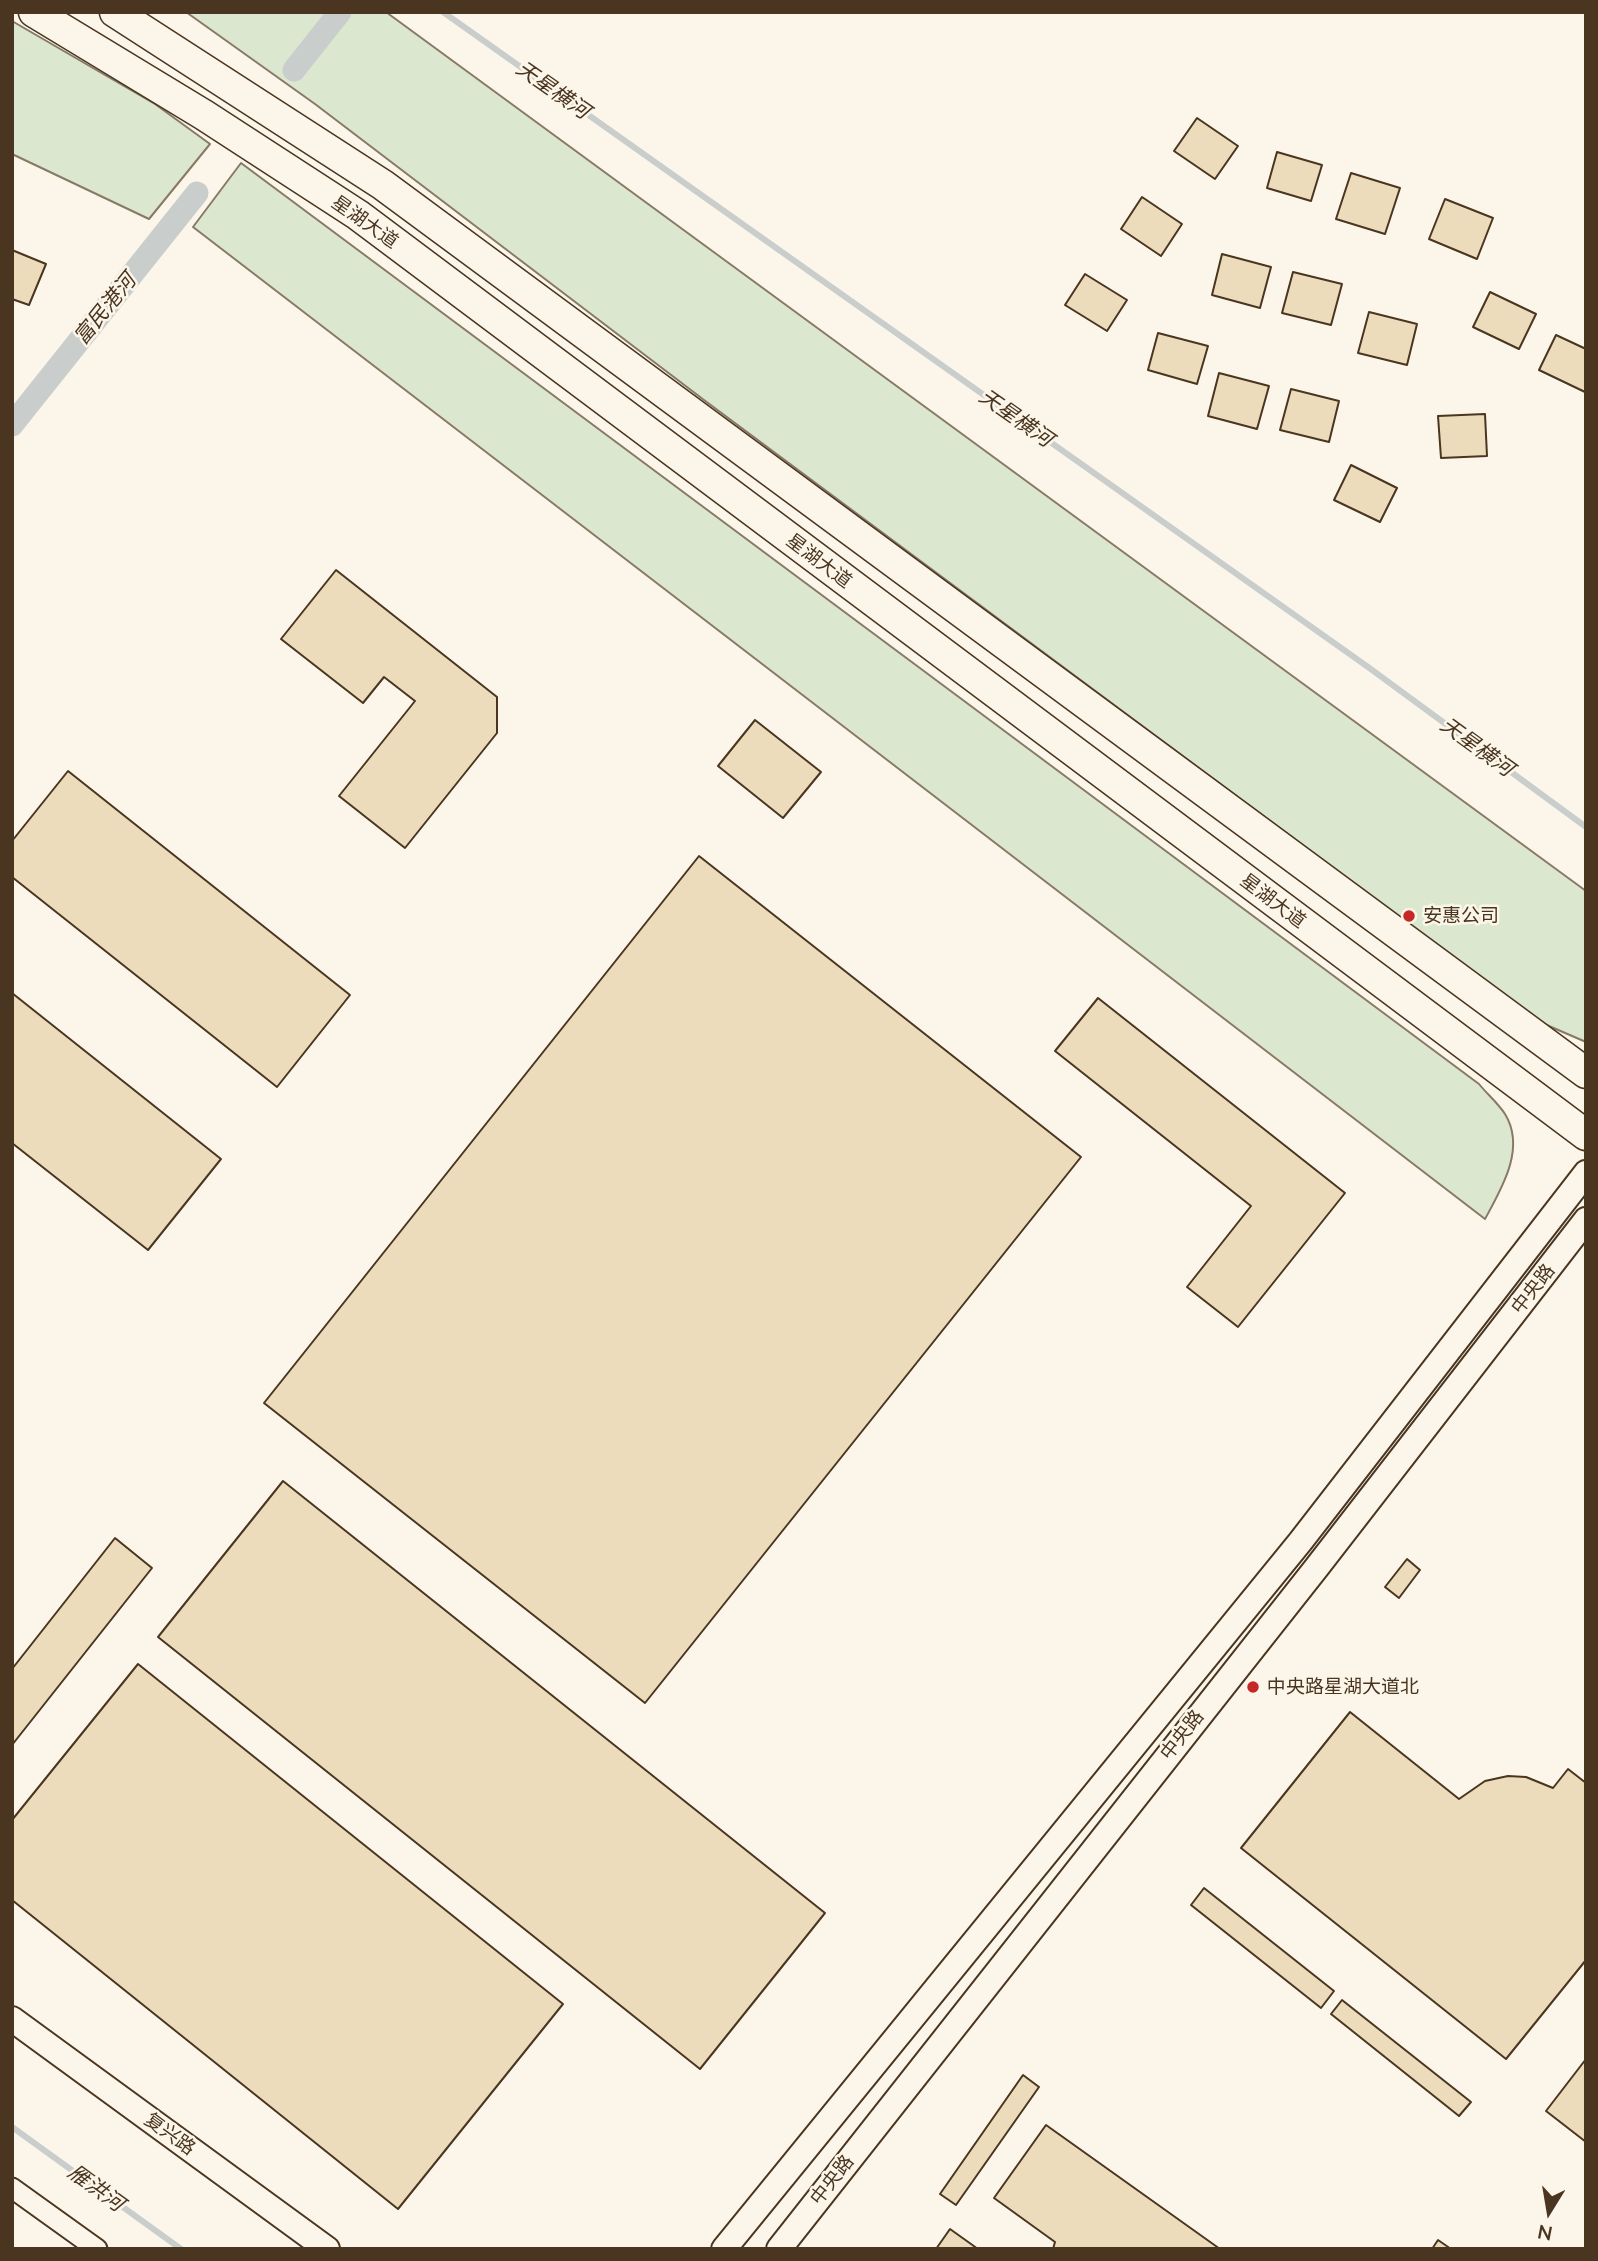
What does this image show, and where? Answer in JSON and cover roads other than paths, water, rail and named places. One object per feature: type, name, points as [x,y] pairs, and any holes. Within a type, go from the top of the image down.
[{"type":"main road","name":"星湖大道","points":[[34,12],[204,115],[358,215],[1586,1135]]},
{"type":"main road","name":"星湖大道","points":[[115,12],[383,185],[1586,1073]]},
{"type":"street","points":[[724,2249],[1300,1542],[1586,1173]]},
{"type":"street","name":"中央路","points":[[779,2249],[1317,1567],[1586,1220]]},
{"type":"street","name":"复兴路","points":[[12,2019],[327,2249]]},
{"type":"street","points":[[12,2188],[97,2249]]},
{"type":"waterway","name":"富民港河","points":[[294,70],[340,12]]},
{"type":"waterway","name":"天星横河","points":[[443,12],[1368,667],[1586,827]]},
{"type":"waterway","name":"富民港河","points":[[12,425],[197,193]]},
{"type":"waterway","name":"雁洪河","points":[[12,2127],[181,2249]]},
{"type":"place","name":"安惠公司","points":[[1409,916]]},
{"type":"place","name":"中央路星湖大道北","points":[[1253,1687]]}]
